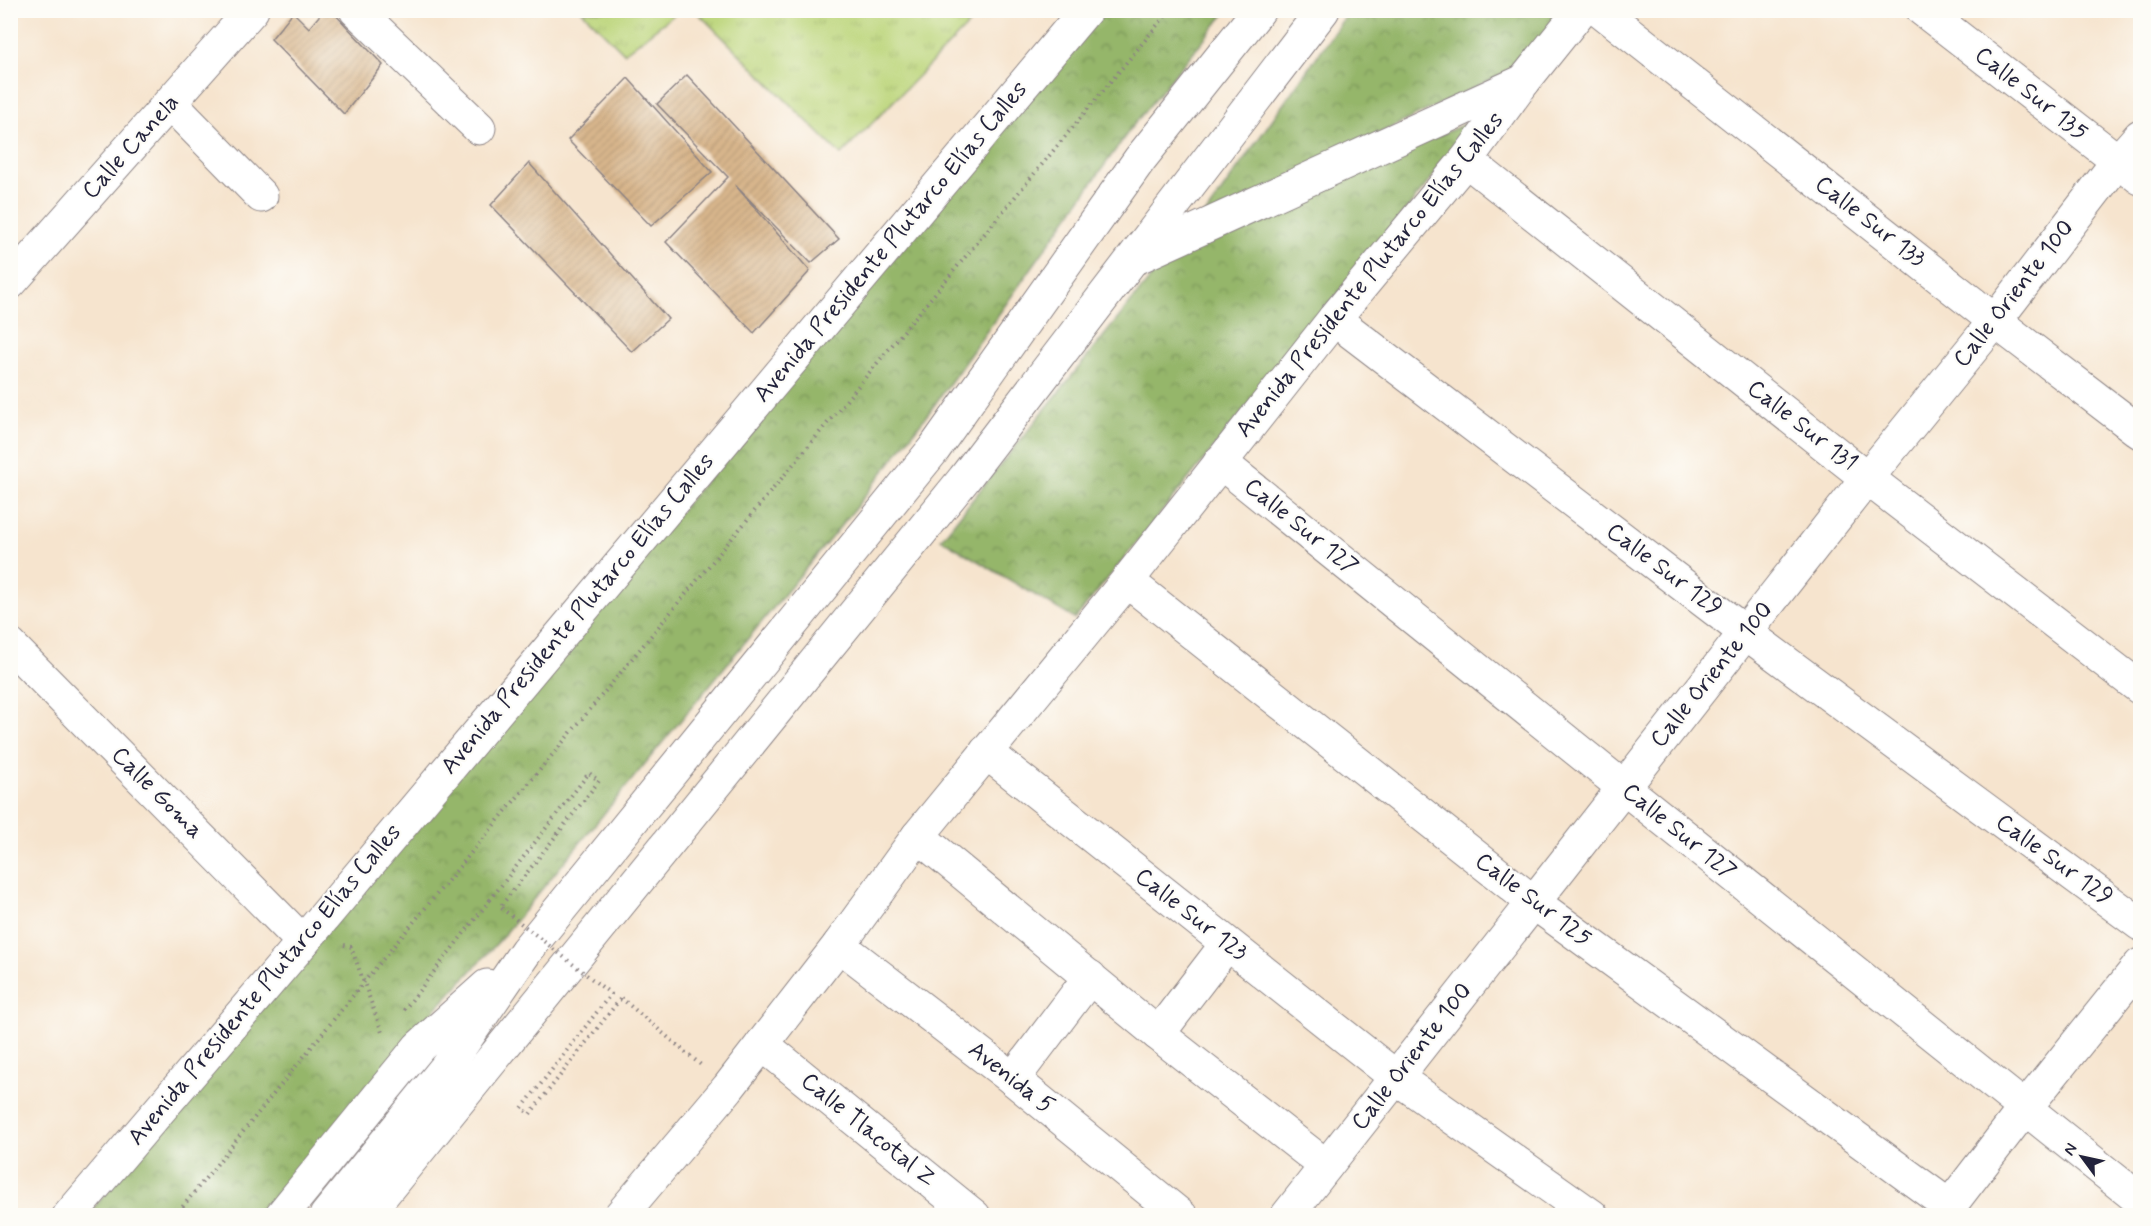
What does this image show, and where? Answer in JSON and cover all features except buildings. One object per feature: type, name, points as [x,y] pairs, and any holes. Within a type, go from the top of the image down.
[{"type":"street","name":"Calle Canela","points":[[10,283],[252,10]]},
{"type":"street","points":[[356,10],[479,128]]},
{"type":"street","name":"Avenida Presidente Plutarco Elías Calles","points":[[69,1215],[306,938],[1086,10]]},
{"type":"street","points":[[326,1215],[446,1069],[526,951],[933,449],[1140,159],[1259,10]]},
{"type":"street","points":[[365,1215],[964,479],[1323,10]]},
{"type":"street","name":"Avenida Presidente Plutarco Elías Calles","points":[[633,1211],[839,945],[918,836],[1466,160],[1524,81],[1581,10]]},
{"type":"street","name":"Calle Sur 133","points":[[1600,10],[1995,321],[2140,432]]},
{"type":"street","name":"Calle Sur 135","points":[[1923,10],[2129,169]]},
{"type":"street","points":[[1133,260],[1524,81]]},
{"type":"street","points":[[170,103],[261,196]]},
{"type":"street","name":"Calle Oriente 100","points":[[1287,1215],[1867,477],[1995,321],[2129,169],[2140,136]]},
{"type":"street","name":"Calle Sur 131","points":[[1466,160],[1867,477],[2140,688]]},
{"type":"street","name":"Calle Sur 129","points":[[1335,319],[1746,633],[2140,924]]},
{"type":"street","name":"Calle Sur 127","points":[[1220,462],[2140,1200]]},
{"type":"street","name":"Calle Sur 125","points":[[1127,581],[1533,902],[1945,1211]]},
{"type":"street","name":"Calle Goma","points":[[10,645],[306,938]]},
{"type":"street","name":"Calle Sur 123","points":[[986,752],[1396,1078],[1592,1215]]},
{"type":"street","points":[[918,836],[1158,1034],[1326,1166]]},
{"type":"street","points":[[1158,1034],[1227,944]]},
{"type":"street","name":"Avenida 5","points":[[839,945],[1013,1079],[1181,1215]]},
{"type":"street","points":[[281,1215],[419,1047],[526,951]]},
{"type":"street","points":[[1945,1211],[2140,965]]},
{"type":"street","points":[[1013,1079],[1089,977]]},
{"type":"street","name":"Calle Tlacotal Z","points":[[762,1044],[974,1215]]},
{"type":"path","points":[[175,1215],[364,981],[1170,10]]},
{"type":"path","points":[[398,1018],[589,773],[599,781],[500,907],[611,994],[522,1108],[530,1114],[621,998],[728,1088]]},
{"type":"path","points":[[306,938],[351,947],[384,1036],[391,1027]]},
{"type":"green space","points":[[582,11],[679,11],[624,53]]},
{"type":"green space","points":[[696,11],[982,11],[841,155]]},
{"type":"green space","points":[[1101,11],[1227,11],[1131,128],[930,411],[853,511],[500,940],[430,1015],[266,1215],[87,1216]]},
{"type":"green space","points":[[1349,11],[1564,11],[1521,65],[1202,219]]},
{"type":"green space","points":[[1482,116],[1075,619],[941,539],[1164,261]]}]
